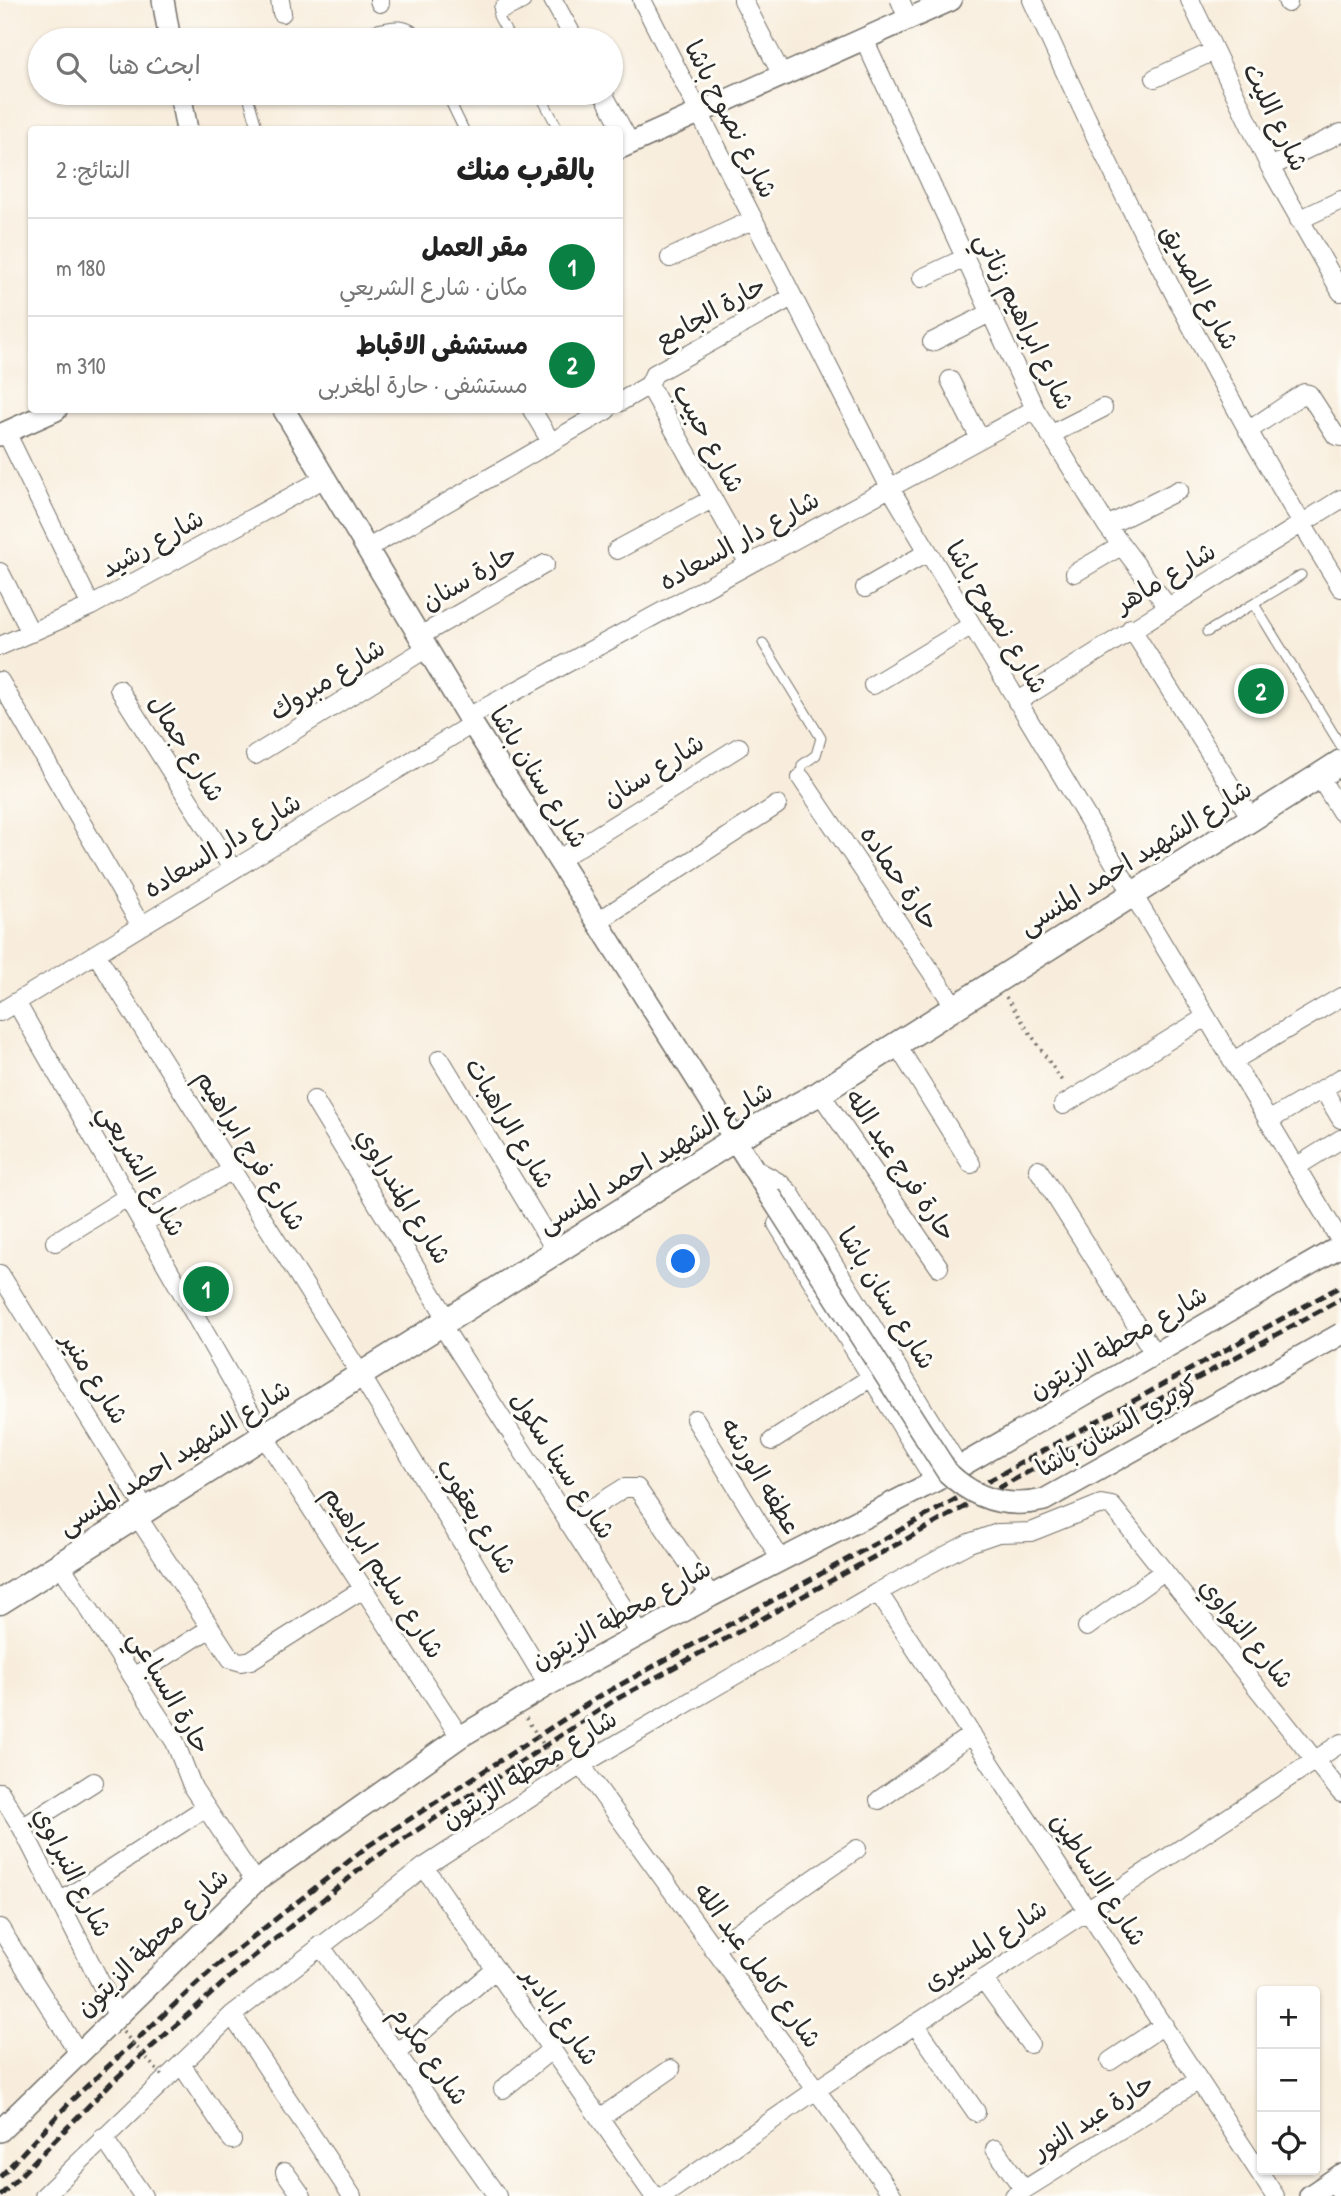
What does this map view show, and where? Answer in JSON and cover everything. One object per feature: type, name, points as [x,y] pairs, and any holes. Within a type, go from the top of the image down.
[{"type":"main road","name":"شارع الشهيد احمد المنسى","points":[[0,1602],[735,1139],[820,1093],[897,1045],[1341,762]]},
{"type":"street","points":[[163,0],[168,28]]},
{"type":"street","points":[[500,12],[522,0]]},
{"type":"street","points":[[553,0],[568,28]]},
{"type":"street","name":"شارع نصوح باشا","points":[[642,0],[890,488],[1341,1244]]},
{"type":"street","points":[[743,0],[782,75]]},
{"type":"street","points":[[625,145],[864,39],[904,10],[951,0]]},
{"type":"street","name":"شارع الصديق","points":[[1032,0],[1085,119],[1153,256],[1248,431],[1341,588]]},
{"type":"street","name":"شارع الليث","points":[[1190,0],[1270,167],[1341,292]]},
{"type":"street","name":"شارع ابراهيم زناتي","points":[[864,39],[1035,409],[1107,526],[1168,607]]},
{"type":"street","points":[[1155,78],[1214,51]]},
{"type":"street","points":[[182,105],[186,126]]},
{"type":"street","points":[[608,105],[617,126]]},
{"type":"street","points":[[1270,167],[1341,133]]},
{"type":"street","points":[[1299,220],[1341,200]]},
{"type":"street","points":[[670,258],[752,220]]},
{"type":"street","points":[[922,278],[965,258]]},
{"type":"street","name":"حارة الجامع","points":[[623,400],[652,379],[792,297]]},
{"type":"street","points":[[932,342],[990,313]]},
{"type":"street","name":"شارع حبيب","points":[[652,379],[712,499],[749,564]]},
{"type":"street","points":[[950,380],[980,439]]},
{"type":"street","points":[[1248,431],[1304,393],[1309,394],[1336,436],[1341,437]]},
{"type":"street","points":[[1050,435],[1103,408]]},
{"type":"street","name":"شارع دار السعاده","points":[[8,1007],[470,721],[749,564],[1035,409]]},
{"type":"street","points":[[49,413],[3,433],[91,606]]},
{"type":"street","name":"شارع سنان باشا","points":[[286,413],[470,721],[770,1195]]},
{"type":"street","points":[[535,413],[551,442]]},
{"type":"street","points":[[368,548],[602,413]]},
{"type":"street","name":"شارع رشيد","points":[[0,646],[91,606],[325,478]]},
{"type":"street","points":[[1107,526],[1179,490]]},
{"type":"street","points":[[617,550],[712,499]]},
{"type":"street","name":"شارع ماهر","points":[[1017,702],[1131,628],[1341,499]]},
{"type":"street","points":[[1075,573],[1121,546]]},
{"type":"street","points":[[864,588],[928,552]]},
{"type":"street","name":"حارة سنان","points":[[423,642],[545,564]]},
{"type":"street","points":[[0,572],[31,633]]},
{"type":"street","points":[[873,685],[972,625]]},
{"type":"street","points":[[1131,628],[1251,818]]},
{"type":"street","name":"شارع مبروك","points":[[255,755],[423,642]]},
{"type":"street","points":[[0,681],[141,926]]},
{"type":"street","name":"شارع جمال","points":[[119,689],[233,870]]},
{"type":"street","name":"شارع سنان","points":[[558,860],[739,747]]},
{"type":"street","points":[[1319,776],[1341,812]]},
{"type":"street","name":"حارة حماده","points":[[801,778],[955,1007]]},
{"type":"street","points":[[597,922],[777,805]]},
{"type":"street","name":"شارع فرج ابراهيم","points":[[96,954],[361,1375]]},
{"type":"street","points":[[1233,1061],[1341,997]]},
{"type":"street","name":"شارع الشريعي","points":[[8,1007],[127,1197],[264,1436]]},
{"type":"street","points":[[1063,1105],[1206,1017]]},
{"type":"street","points":[[897,1045],[971,1164]]},
{"type":"street","name":"شارع الراهبات","points":[[440,1059],[556,1251]]},
{"type":"street","points":[[1268,1121],[1341,1078]]},
{"type":"street","points":[[1323,1089],[1341,1119]]},
{"type":"street","name":"حارة فرج عبد الله","points":[[820,1093],[940,1267]]},
{"type":"street","name":"شارع المندراوي","points":[[314,1100],[445,1322]]},
{"type":"street","points":[[1296,1167],[1341,1139]]},
{"type":"street","name":"شارع سنان باشا","points":[[755,1169],[760,1196],[935,1481]]},
{"type":"street","name":"شارع سنان باشا","points":[[755,1169],[772,1178],[790,1193],[959,1467]]},
{"type":"street","points":[[1038,1169],[1154,1353]]},
{"type":"street","points":[[142,1224],[232,1170]]},
{"type":"street","name":"كوبري السنان باشا","points":[[770,1195],[948,1473],[971,1492],[999,1502],[1022,1504],[1044,1500],[1341,1334]]},
{"type":"street","points":[[55,1242],[127,1197]]},
{"type":"street","name":"شارع محطة الزيتون","points":[[0,2131],[78,2052],[120,2024],[255,1882],[460,1737],[548,1685],[711,1596],[935,1481],[1341,1244]]},
{"type":"street","name":"شارع منير","points":[[0,1274],[209,1629],[231,1659],[241,1662],[251,1660],[363,1589]]},
{"type":"street","name":"شارع سينا سكول","points":[[445,1322],[640,1635]]},
{"type":"street","name":"شارع يعقوب","points":[[361,1375],[548,1685]]},
{"type":"street","points":[[772,1441],[870,1378]]},
{"type":"street","name":"عطفه الورشه","points":[[695,1419],[781,1560]]},
{"type":"street","name":"شارع سليم ابراهيم","points":[[264,1436],[460,1737]]},
{"type":"street","points":[[568,1523],[624,1488],[637,1488],[711,1596]]},
{"type":"street","name":"شارع محطه الزيتون","points":[[44,2196],[232,2015],[424,1867],[580,1765],[878,1592],[969,1544],[998,1533],[1031,1532],[1101,1504],[1112,1506]]},
{"type":"street","name":"شارع النواوي","points":[[1112,1506],[1341,1793]]},
{"type":"street","name":"حارة السباعي","points":[[60,1564],[175,1742],[193,1788],[255,1882]]},
{"type":"street","points":[[1087,1627],[1164,1572]]},
{"type":"street","name":"شارع الاساطين","points":[[878,1592],[1275,2196]]},
{"type":"street","points":[[133,1677],[209,1629]]},
{"type":"street","points":[[879,1800],[972,1734]]},
{"type":"street","name":"شارع المسيرى","points":[[663,2196],[1088,1908],[1341,1744]]},
{"type":"street","name":"شارع كامل عبد الله","points":[[580,1765],[893,2196]]},
{"type":"street","points":[[22,1828],[94,1782]]},
{"type":"street","name":"شارع النبراوي","points":[[0,1792],[22,1828],[120,2024]]},
{"type":"street","points":[[60,1902],[205,1808]]},
{"type":"street","points":[[713,1949],[858,1849]]},
{"type":"street","name":"شارع ابادير","points":[[424,1867],[654,2196]]},
{"type":"street","points":[[0,1928],[78,2052]]},
{"type":"street","name":"شارع مكرم","points":[[320,1945],[497,2196]]},
{"type":"street","points":[[397,2053],[496,1969]]},
{"type":"street","points":[[983,1979],[1030,2044]]},
{"type":"street","points":[[232,2015],[352,2196]]},
{"type":"street","points":[[915,2024],[976,2112]]},
{"type":"street","points":[[1110,2061],[1164,2025]]},
{"type":"street","points":[[503,2089],[552,2049]]},
{"type":"street","points":[[181,2064],[232,2140]]},
{"type":"street","points":[[600,2118],[671,2069]]},
{"type":"street","name":"حارة عبد النور","points":[[1019,2193],[1199,2080]]},
{"type":"street","points":[[103,2137],[143,2196]]},
{"type":"street","points":[[995,2149],[1019,2193]]},
{"type":"street","points":[[285,2172],[302,2196]]},
{"type":"street","points":[[1310,2196],[1338,2183]]},
{"type":"lane","points":[[500,12],[506,28]]},
{"type":"lane","points":[[386,28],[401,25],[408,28]]},
{"type":"lane","points":[[251,105],[257,126]]},
{"type":"lane","points":[[452,105],[462,126]]},
{"type":"lane","points":[[545,105],[557,126]]},
{"type":"lane","points":[[1207,632],[1301,575]]},
{"type":"lane","points":[[1254,604],[1341,746]]},
{"type":"lane","points":[[763,643],[821,738],[816,755],[802,765],[801,778]]},
{"type":"path","points":[[995,981],[1064,1084]]},
{"type":"path","points":[[526,1718],[559,1768]]},
{"type":"path","points":[[120,2024],[163,2077]]},
{"type":"railway","points":[[0,2177],[73,2099],[215,1967],[368,1846],[600,1696],[1341,1286]]},
{"type":"railway","points":[[0,2196],[112,2082],[247,1962],[370,1861],[615,1700],[1341,1299]]},
{"type":"place","name":"مستشفى الاقباط","points":[[1261,691]]},
{"type":"place","name":"مقر العمل","points":[[206,1289]]}]
